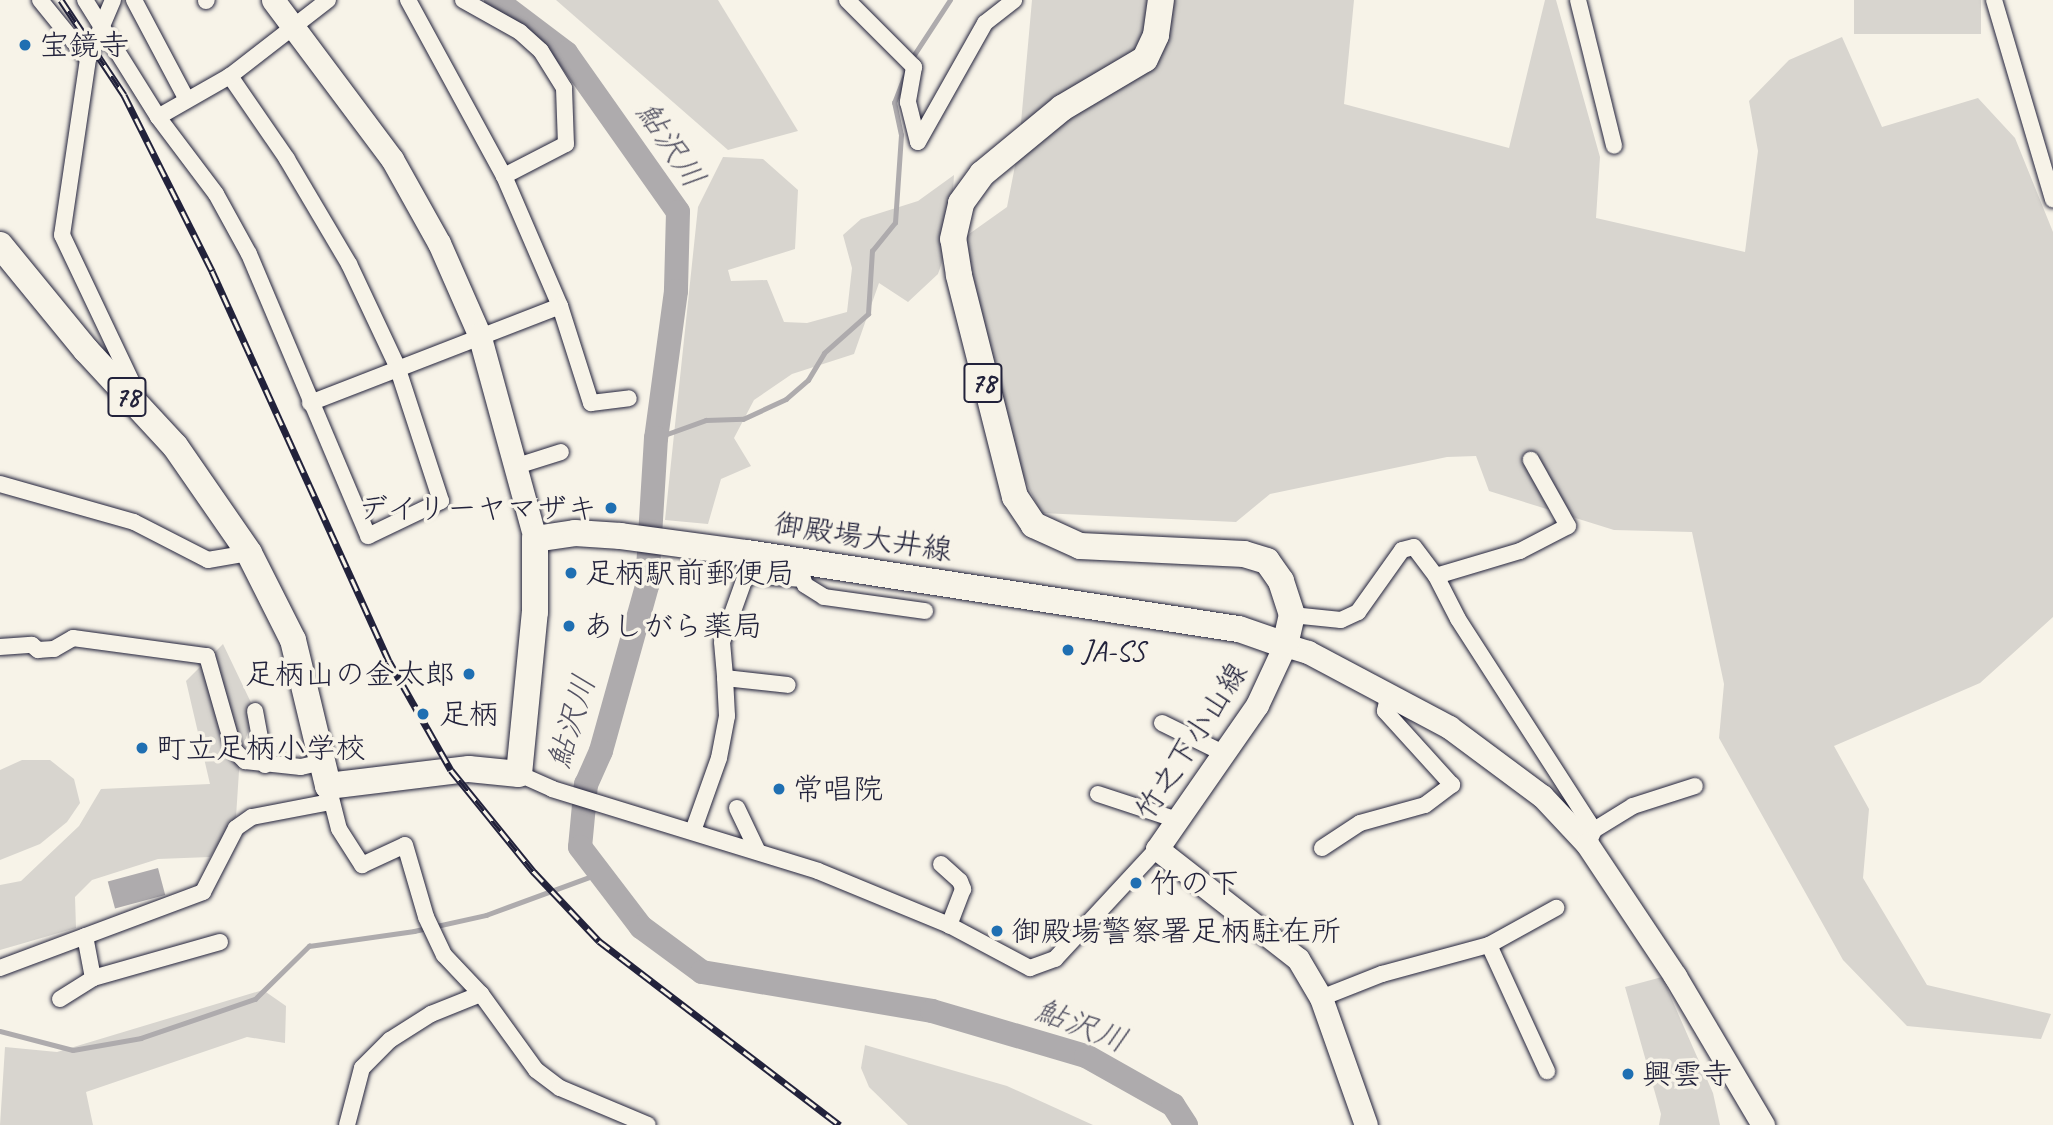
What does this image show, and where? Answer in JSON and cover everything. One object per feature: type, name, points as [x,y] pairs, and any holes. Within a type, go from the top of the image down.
[{"type":"main road","points":[[274,0],[296,25],[418,201],[479,334],[536,539],[535,612],[519,774],[477,768],[326,783]]},
{"type":"main road","name":"78","points":[[1161,0],[1156,35],[1145,60],[1062,108],[982,174],[961,203],[953,239],[959,275],[1015,497],[1034,525],[1080,546],[1244,554],[1267,561],[1281,581],[1292,615]]},
{"type":"main road","name":"78","points":[[0,245],[86,350],[175,446],[249,553],[293,640],[326,783]]},
{"type":"main road","name":"御殿場大井線","points":[[536,539],[575,533],[624,536],[747,564],[1239,629],[1285,645]]},
{"type":"main road","points":[[1292,615],[1285,645],[1389,692],[1449,727],[1542,796],[1591,837],[1763,1125]]},
{"type":"main road","name":"竹之下小山線","points":[[1285,645],[1257,705],[1157,849],[1298,959],[1321,998],[1366,1125]]},
{"type":"street","points":[[40,0],[88,58]]},
{"type":"street","points":[[85,0],[104,24],[158,117],[216,194],[249,254],[368,536],[441,501],[397,366],[324,220],[230,76]]},
{"type":"street","points":[[0,484],[134,522],[208,560],[249,553],[241,521],[184,436],[131,384],[62,235],[88,58],[113,0]]},
{"type":"street","points":[[134,0],[187,100]]},
{"type":"street","points":[[158,117],[230,76],[328,0]]},
{"type":"street","points":[[408,0],[504,176],[561,306],[591,403],[629,398]]},
{"type":"street","points":[[463,0],[520,32],[541,51],[564,88],[566,144],[504,176]]},
{"type":"street","points":[[847,0],[910,61],[908,102],[918,142],[985,23],[1014,0]]},
{"type":"street","points":[[1578,0],[1614,146]]},
{"type":"street","points":[[1994,0],[2053,199]]},
{"type":"street","points":[[310,403],[479,334],[561,306]]},
{"type":"street","points":[[517,466],[561,452]]},
{"type":"street","points":[[1436,576],[1520,551],[1567,526],[1531,460]]},
{"type":"street","points":[[1292,615],[1340,620],[1358,612],[1402,550],[1414,547],[1436,576],[1458,620],[1591,837],[1633,806],[1695,786]]},
{"type":"street","points":[[693,831],[705,788],[719,758],[727,716],[722,642],[747,564],[803,579],[805,585],[824,597],[925,611]]},
{"type":"street","points":[[0,647],[32,645],[38,650],[54,649],[73,638],[207,656],[234,750],[245,761],[326,783]]},
{"type":"street","points":[[725,678],[788,685]]},
{"type":"street","points":[[1322,848],[1360,823],[1424,805],[1452,785],[1385,711],[1389,692]]},
{"type":"street","points":[[255,711],[265,765]]},
{"type":"street","points":[[1162,723],[1223,753]]},
{"type":"street","points":[[519,774],[552,789],[605,806],[757,850],[948,925],[1030,968],[1055,959],[1157,849]]},
{"type":"street","points":[[326,783],[342,834],[362,865],[405,845],[426,917],[444,955],[481,994],[536,1070],[560,1088],[648,1125]]},
{"type":"street","points":[[0,968],[202,892],[236,828],[251,817],[326,783]]},
{"type":"street","points":[[1098,794],[1177,820]]},
{"type":"street","points":[[737,808],[757,850]]},
{"type":"street","points":[[941,864],[960,881],[963,889],[948,925]]},
{"type":"street","points":[[1321,998],[1382,974],[1489,945],[1556,908]]},
{"type":"street","points":[[85,936],[93,978]]},
{"type":"street","points":[[60,999],[93,978],[220,942]]},
{"type":"street","points":[[1489,945],[1547,1071]]},
{"type":"street","points":[[347,1125],[362,1069],[390,1040],[431,1014],[481,994]]},
{"type":"street","points":[[611,1125],[623,1113]]},
{"type":"shaded area","points":[[556,0],[718,0],[798,131],[728,150]]},
{"type":"shaded area","points":[[1032,0],[1354,0],[1344,104],[1509,148],[1545,0],[1556,0],[1600,157],[1596,218],[1745,252],[1758,151],[1749,101],[1789,60],[1842,37],[1882,127],[1978,98],[2015,138],[2053,232],[2053,617],[1980,683],[1834,746],[1869,809],[1863,878],[1927,985],[2051,1014],[2041,1039],[1907,1026],[1843,960],[1719,738],[1724,684],[1692,532],[1614,530],[1489,491],[1476,456],[1447,457],[1270,494],[1236,522],[1041,513],[1009,447],[962,239],[1007,207],[1019,145]]},
{"type":"shaded area","points":[[1854,0],[1981,0],[1981,34],[1854,34]]},
{"type":"shaded area","points":[[723,157],[763,159],[798,190],[795,249],[728,270],[731,281],[767,280],[784,322],[807,323],[847,312],[852,268],[843,235],[861,219],[918,201],[954,175],[950,239],[938,274],[908,302],[879,283],[854,354],[792,374],[754,400],[734,438],[751,466],[721,479],[708,524],[665,520],[698,207]]},
{"type":"shaded area","points":[[223,644],[255,711],[240,756],[236,817],[210,857],[158,859],[92,880],[75,897],[76,928],[0,950],[0,885],[21,881],[79,826],[101,789],[210,784],[186,681]]},
{"type":"shaded area","points":[[22,760],[50,760],[74,779],[80,803],[67,822],[40,844],[0,860],[0,770]]},
{"type":"shaded area","points":[[158,868],[165,895],[115,909],[108,881]]},
{"type":"shaded area","points":[[1662,977],[1713,1093],[1720,1125],[1659,1125],[1661,1114],[1625,987]]},
{"type":"shaded area","points":[[263,990],[286,1006],[285,1043],[247,1037],[86,1092],[93,1125],[0,1125],[5,1047],[57,1052]]},
{"type":"shaded area","points":[[865,1045],[1007,1086],[1093,1125],[908,1125],[869,1087],[861,1068]]},
{"type":"waterway","name":"鮎沢川","points":[[496,0],[566,53],[678,212],[676,291],[656,438],[647,586],[601,751],[586,784],[580,847],[641,927],[702,972],[932,1011],[1086,1056],[1173,1105],[1186,1125]]},
{"type":"waterway","points":[[912,58],[950,0]]},
{"type":"waterway","points":[[656,438],[706,420],[743,419],[786,399],[808,380],[824,353],[868,314],[872,251],[895,223],[901,135],[894,103],[906,72]]},
{"type":"waterway","points":[[0,1031],[73,1050],[141,1038],[255,999],[309,946],[414,931],[486,915],[600,873]]},
{"type":"railway","points":[[61,0],[124,95],[212,271],[389,661],[451,770],[534,872],[599,941],[840,1125]]},
{"type":"place","name":"宝鏡寺","points":[[25,45]]},
{"type":"place","name":"デイリーヤマザキ","points":[[611,508]]},
{"type":"place","name":"足柄駅前郵便局","points":[[571,573]]},
{"type":"place","name":"あしがら薬局","points":[[569,626]]},
{"type":"place","name":"JA-SS","points":[[1068,650]]},
{"type":"place","name":"足柄山の金太郎","points":[[469,674]]},
{"type":"place","name":"足柄","points":[[423,714]]},
{"type":"place","name":"町立足柄小学校","points":[[142,748]]},
{"type":"place","name":"常唱院","points":[[779,789]]},
{"type":"place","name":"竹の下","points":[[1136,883]]},
{"type":"place","name":"御殿場警察署足柄駐在所","points":[[997,931]]},
{"type":"place","name":"興雲寺","points":[[1628,1074]]}]
